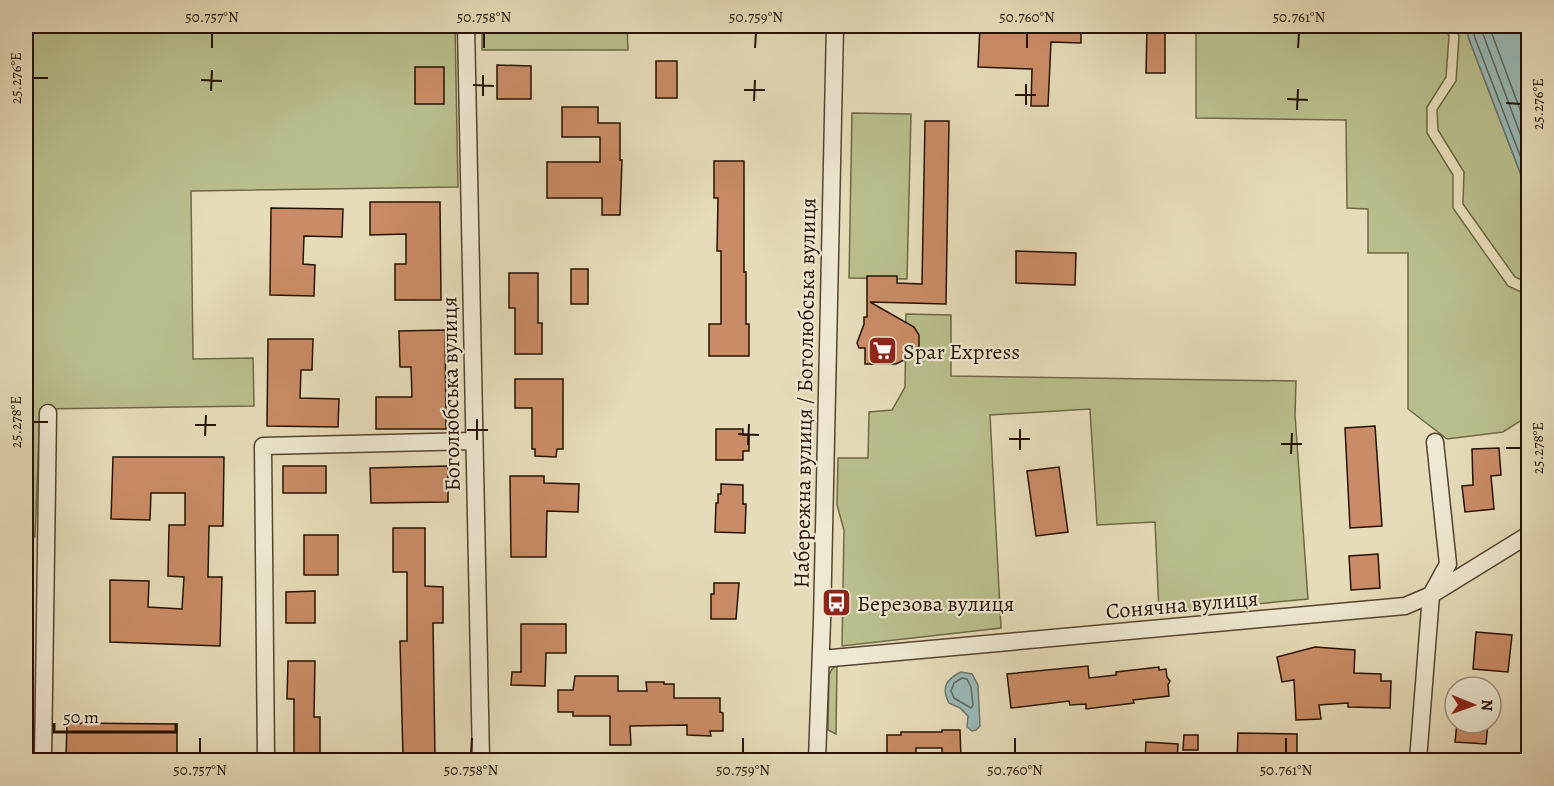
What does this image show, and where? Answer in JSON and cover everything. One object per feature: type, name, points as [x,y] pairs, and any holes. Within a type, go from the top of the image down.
[{"type":"street","name":"Боголюбська вулиця","points":[[466,26],[481,760]]},
{"type":"street","name":"Набережна вулиця / Боголюбська вулиця","points":[[817,760],[835,26]]},
{"type":"street","points":[[43,760],[48,413]]},
{"type":"street","points":[[266,760],[263,446],[474,441]]},
{"type":"street","points":[[1418,760],[1431,595],[1448,564],[1435,442]]},
{"type":"street","name":"Сонячна вулиця","points":[[821,659],[1405,606],[1431,595],[1528,535]]},
{"type":"green space","points":[[26,26],[455,26],[458,187],[191,191],[193,359],[253,358],[254,406],[40,409],[35,537],[26,537]]},
{"type":"green space","points":[[482,26],[627,26],[628,50],[482,50]]},
{"type":"green space","points":[[1196,26],[1444,26],[1449,36],[1446,77],[1427,107],[1427,133],[1453,175],[1453,208],[1508,286],[1528,295],[1528,416],[1503,432],[1447,439],[1408,409],[1408,253],[1368,253],[1368,209],[1347,208],[1346,120],[1196,118]]},
{"type":"green space","points":[[1454,26],[1466,26],[1528,193],[1528,283],[1515,277],[1463,204],[1464,172],[1438,130],[1437,110],[1456,81],[1459,36]]},
{"type":"green space","points":[[852,113],[911,114],[907,279],[849,278]]},
{"type":"green space","points":[[906,314],[951,315],[951,376],[1296,381],[1295,415],[1308,599],[1159,613],[1155,522],[1097,525],[1090,409],[990,415],[1001,628],[842,646],[844,530],[837,505],[838,458],[868,458],[869,412],[892,410],[905,387]]},
{"type":"green space","points":[[837,665],[836,734],[828,730],[829,675]]},
{"type":"water","points":[[1466,26],[1528,26],[1528,193],[1469,39]]},
{"type":"water","points":[[961,672],[972,674],[978,685],[980,726],[972,731],[967,727],[968,716],[960,708],[949,703],[945,693],[946,684]]},
{"type":"building","points":[[980,26],[1081,26],[1081,43],[1051,42],[1048,106],[1031,106],[1032,69],[978,67]]},
{"type":"building","points":[[1147,26],[1165,26],[1165,73],[1146,73]]},
{"type":"building","points":[[656,61],[677,61],[677,98],[656,98]]},
{"type":"building","points":[[497,65],[531,66],[531,99],[497,99]]},
{"type":"building","points":[[415,67],[444,67],[444,104],[415,104]]},
{"type":"building","points":[[562,107],[598,107],[598,123],[620,123],[620,160],[622,160],[620,215],[602,215],[602,198],[547,198],[547,162],[600,162],[600,137],[562,137]]},
{"type":"building","points":[[925,121],[949,121],[946,304],[870,302],[914,327],[919,335],[919,346],[914,355],[896,364],[865,364],[865,348],[859,348],[857,343],[864,324],[864,317],[867,317],[867,276],[897,276],[897,283],[922,284]]},
{"type":"building","points":[[714,161],[744,161],[744,272],[746,272],[746,324],[749,324],[749,356],[709,356],[709,324],[721,324],[721,251],[717,251],[718,198],[714,198]]},
{"type":"building","points":[[370,202],[440,202],[441,300],[395,300],[395,264],[406,264],[406,234],[370,235]]},
{"type":"building","points":[[271,208],[343,209],[342,237],[304,236],[303,264],[315,265],[314,296],[270,295]]},
{"type":"building","points":[[1016,251],[1076,253],[1075,285],[1016,283]]},
{"type":"building","points":[[571,269],[588,269],[588,304],[571,304]]},
{"type":"building","points":[[509,273],[538,273],[538,323],[542,323],[542,354],[515,354],[515,308],[509,308]]},
{"type":"building","points":[[445,330],[446,429],[376,429],[376,397],[412,397],[411,367],[400,367],[399,331]]},
{"type":"building","points":[[268,339],[313,339],[312,370],[301,370],[300,398],[339,399],[338,427],[267,426]]},
{"type":"building","points":[[515,379],[563,379],[563,449],[557,449],[556,457],[535,456],[535,449],[532,449],[532,408],[515,408]]},
{"type":"building","points":[[1375,426],[1382,526],[1350,528],[1345,428]]},
{"type":"building","points":[[716,429],[743,429],[743,435],[749,435],[749,451],[743,451],[743,460],[716,460]]},
{"type":"building","points":[[1499,448],[1501,475],[1491,476],[1494,509],[1465,512],[1462,486],[1473,485],[1472,449]]},
{"type":"building","points":[[113,457],[224,457],[223,526],[209,526],[208,577],[222,577],[220,646],[110,642],[110,580],[149,581],[148,607],[182,609],[184,577],[168,576],[169,525],[185,525],[185,493],[151,493],[150,520],[111,519]]},
{"type":"building","points":[[283,466],[326,466],[326,493],[283,493]]},
{"type":"building","points":[[448,466],[448,502],[371,503],[370,468]]},
{"type":"building","points":[[1059,467],[1068,532],[1036,536],[1027,471]]},
{"type":"building","points":[[510,476],[544,476],[544,483],[579,484],[578,512],[547,511],[546,557],[511,557]]},
{"type":"building","points":[[721,484],[743,485],[743,504],[746,504],[745,533],[715,532],[716,503],[718,503],[718,494],[721,494]]},
{"type":"building","points":[[393,528],[425,528],[425,586],[443,587],[443,623],[433,623],[435,757],[403,757],[400,641],[407,641],[407,572],[393,572]]},
{"type":"building","points":[[304,535],[338,535],[338,575],[304,575]]},
{"type":"building","points":[[1378,554],[1380,588],[1351,590],[1349,556]]},
{"type":"building","points":[[714,583],[739,583],[736,619],[711,619],[711,594],[714,594]]},
{"type":"building","points":[[315,591],[315,623],[286,623],[286,592]]},
{"type":"building","points":[[521,624],[566,624],[566,653],[546,653],[545,686],[511,685],[512,672],[521,672]]},
{"type":"building","points":[[1476,632],[1512,635],[1508,672],[1473,669]]},
{"type":"building","points":[[1315,647],[1355,650],[1354,673],[1381,674],[1381,681],[1391,681],[1390,708],[1348,707],[1348,703],[1319,705],[1321,719],[1296,720],[1294,680],[1282,682],[1277,657]]},
{"type":"building","points":[[288,661],[315,661],[314,717],[320,717],[320,754],[294,754],[294,699],[287,699]]},
{"type":"building","points":[[1088,666],[1089,678],[1116,675],[1116,672],[1159,667],[1159,670],[1166,669],[1170,681],[1169,696],[1086,709],[1086,704],[1070,705],[1069,701],[1011,708],[1007,674]]},
{"type":"building","points":[[575,676],[618,676],[618,691],[647,691],[646,682],[664,682],[664,684],[674,684],[674,698],[720,698],[723,731],[710,731],[711,736],[687,735],[687,725],[630,726],[631,745],[610,745],[610,716],[573,716],[573,712],[558,712],[558,690],[573,690]]},
{"type":"building","points":[[67,723],[177,724],[177,758],[66,758]]},
{"type":"building","points":[[942,730],[960,730],[961,760],[942,760],[942,748],[916,748],[916,760],[887,760],[887,735],[901,735],[901,732],[942,732]]},
{"type":"building","points":[[1238,733],[1297,734],[1297,754],[1268,753],[1268,760],[1237,760]]},
{"type":"building","points":[[1184,735],[1198,735],[1198,750],[1183,750]]},
{"type":"building","points":[[1456,735],[1487,735],[1486,744],[1455,742]]},
{"type":"building","points":[[1146,742],[1178,744],[1177,760],[1145,759]]},
{"type":"place","name":"Spar Express","points":[[882,351]]},
{"type":"place","name":"Березова вулиця","points":[[836,603]]}]
